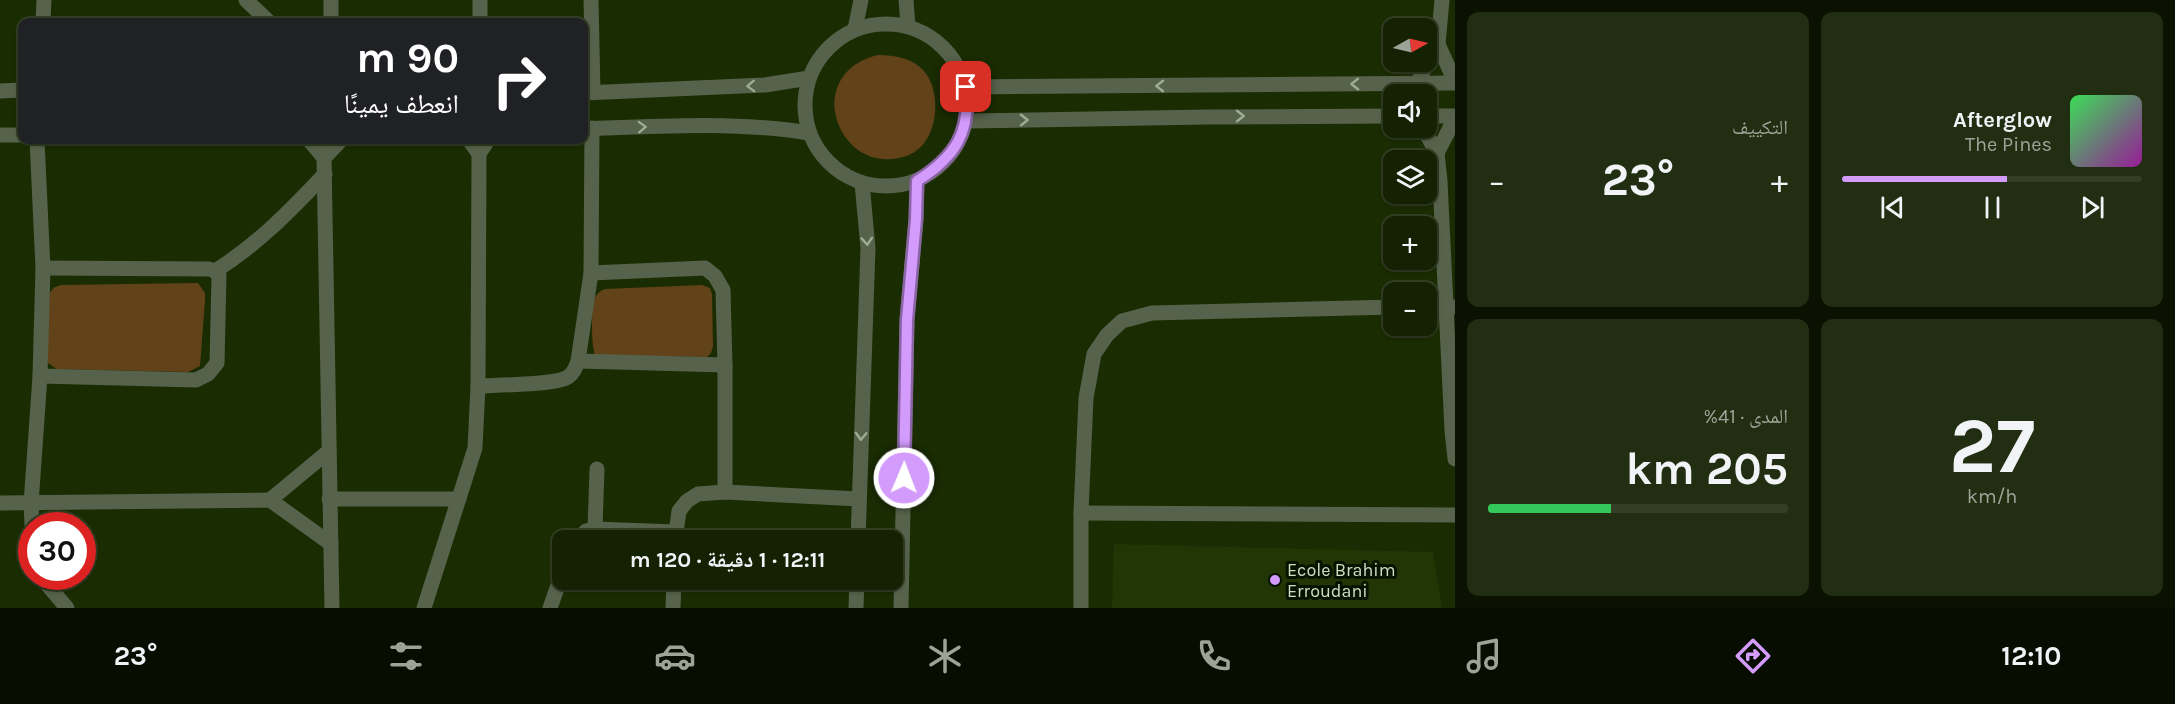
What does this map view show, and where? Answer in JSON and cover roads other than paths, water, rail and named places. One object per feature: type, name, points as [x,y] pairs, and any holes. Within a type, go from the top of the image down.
[{"type":"street","points":[[43,18],[44,0]]},
{"type":"street","points":[[246,0],[265,18]]},
{"type":"street","points":[[331,0],[331,18]]},
{"type":"street","points":[[480,0],[480,18]]},
{"type":"street","points":[[591,0],[588,92],[765,85],[809,78]]},
{"type":"street","points":[[855,29],[861,0]]},
{"type":"street","points":[[906,0],[908,26]]},
{"type":"street","points":[[1419,84],[1438,44],[1442,0]]},
{"type":"street","points":[[890,23],[908,26],[924,32],[939,42],[951,55],[966,87],[968,104],[966,121],[957,146],[939,167],[917,181],[889,187],[862,183],[839,172],[821,155],[809,133],[804,105],[809,78],[819,57],[835,40],[855,29],[872,24],[890,23]]},
{"type":"street","points":[[1437,85],[1455,82],[1438,44]]},
{"type":"street","points":[[966,87],[1383,89]]},
{"type":"street","points":[[0,91],[18,90]]},
{"type":"street","points":[[966,121],[1383,116]]},
{"type":"street","points":[[1437,116],[1455,117],[1437,153],[1450,307],[1452,431],[1455,459]]},
{"type":"street","points":[[478,386],[567,379],[574,372],[578,361],[591,273],[588,129],[678,126],[772,127],[809,133]]},
{"type":"street","points":[[0,135],[18,135]]},
{"type":"street","points":[[31,512],[44,268],[37,144]]},
{"type":"street","points":[[312,144],[324,158],[325,174],[332,608]]},
{"type":"street","points":[[324,158],[337,144]]},
{"type":"street","points":[[472,144],[479,154]]},
{"type":"street","points":[[424,608],[475,448],[478,386],[479,154],[485,144]]},
{"type":"street","points":[[215,271],[236,258],[281,220],[325,174]]},
{"type":"street","points":[[901,608],[907,320],[917,181]]},
{"type":"street","points":[[858,530],[868,248],[862,183]]},
{"type":"street","points":[[40,376],[196,380],[208,374],[217,363],[219,276],[215,271],[209,269],[44,268]]},
{"type":"street","points":[[591,273],[705,268],[715,276],[723,290],[726,366],[725,492]]},
{"type":"street","points":[[1081,608],[1081,513],[1086,398],[1094,354],[1107,335],[1122,321],[1152,313],[1383,307]]},
{"type":"street","points":[[578,361],[726,366]]},
{"type":"street","points":[[270,500],[329,451]]},
{"type":"street","points":[[595,529],[597,469]]},
{"type":"street","points":[[676,530],[679,511],[687,501],[698,494],[725,492],[859,499]]},
{"type":"street","points":[[329,499],[459,499]]},
{"type":"street","points":[[0,503],[270,500],[331,544]]},
{"type":"street","points":[[1081,513],[1455,514]]},
{"type":"street","points":[[590,530],[606,530]]},
{"type":"street","points":[[51,590],[67,608]]},
{"type":"street","points":[[550,608],[556,590]]},
{"type":"street","points":[[673,608],[674,590]]},
{"type":"street","points":[[856,608],[857,590]]},
{"type":"place","name":"Ecole Brahim Erroudani","points":[[1275,580]]}]
